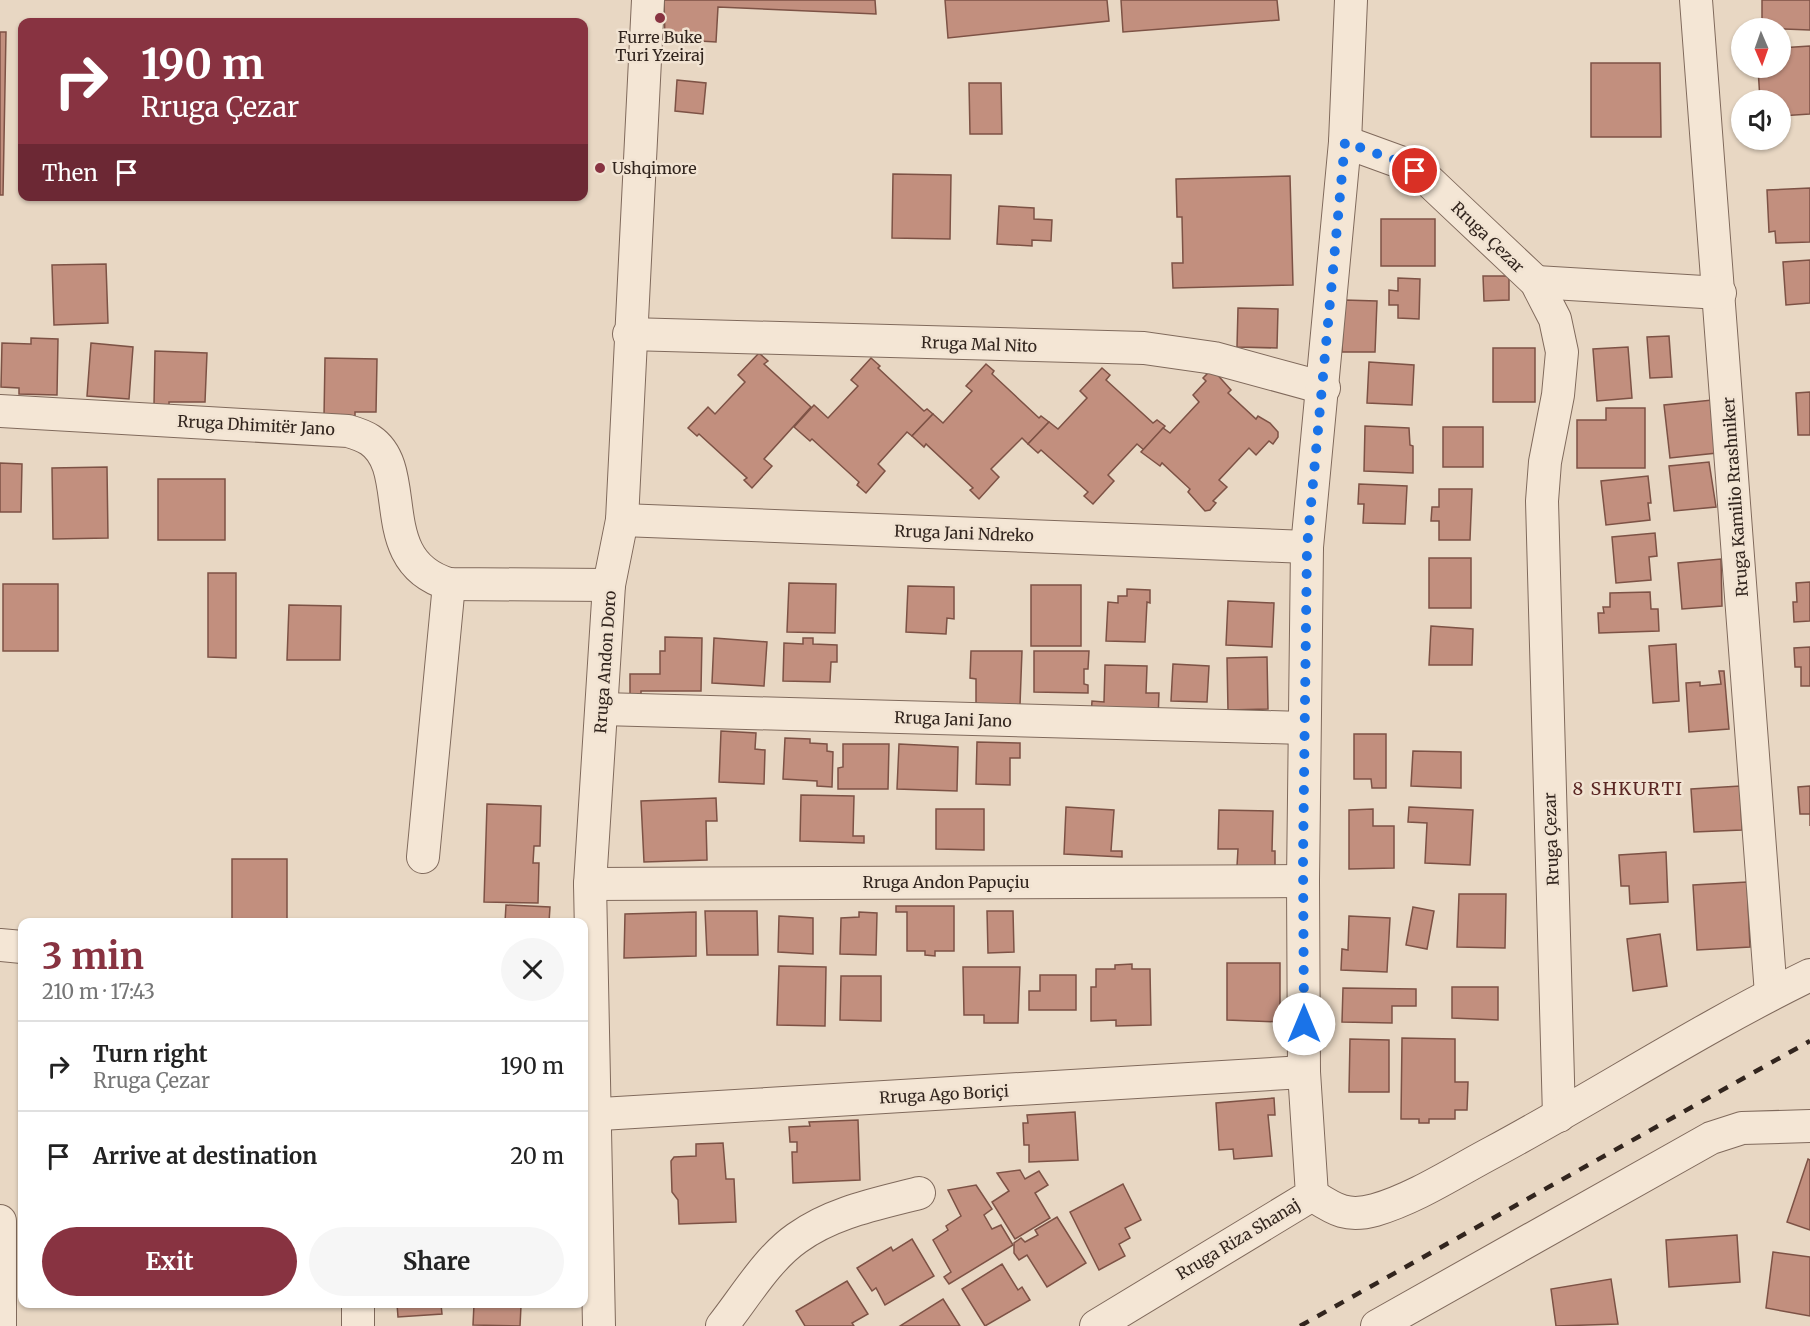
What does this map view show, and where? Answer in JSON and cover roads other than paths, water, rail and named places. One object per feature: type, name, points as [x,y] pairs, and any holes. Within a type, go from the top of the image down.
[{"type":"street","name":"Rruga Andon Doro","points":[[599,1326],[589,1115],[590,884],[609,585],[622,520],[629,334],[648,0]]},
{"type":"street","name":"Rruga Riza Shanaj","points":[[1095,1326],[1312,1195],[1304,1072],[1303,881],[1307,547],[1324,388],[1345,142],[1352,0]]},
{"type":"street","name":"Rruga Kamilio Rrashniker","points":[[1696,0],[1720,293],[1771,994]]},
{"type":"street","name":"Rruga Çezar","points":[[1345,142],[1400,162],[1430,181],[1536,282],[1555,319],[1562,352],[1558,395],[1545,462],[1542,501],[1559,1116]]},
{"type":"street","name":"Rruga Çezar","points":[[1536,282],[1720,293]]},
{"type":"street","name":"Rruga Mal Nito","points":[[629,334],[1144,348],[1214,358],[1324,388]]},
{"type":"street","name":"Rruga Dhimitër Jano","points":[[0,411],[348,431],[370,440],[384,455],[404,542],[414,565],[432,579],[449,584],[609,585]]},
{"type":"street","name":"Rruga Jani Ndreko","points":[[622,520],[1307,547]]},
{"type":"street","points":[[423,857],[449,584]]},
{"type":"street","name":"Rruga Jani Jano","points":[[602,709],[1304,728]]},
{"type":"street","name":"Rruga Andon Papuçiu","points":[[590,884],[1303,881]]},
{"type":"street","points":[[0,945],[18,947]]},
{"type":"street","points":[[1312,1195],[1339,1212],[1373,1210],[1412,1195],[1559,1116],[1771,994],[1810,975]]},
{"type":"street","name":"Rruga Ago Boriçi","points":[[589,1115],[1304,1072]]},
{"type":"street","points":[[1377,1326],[1711,1138],[1742,1128],[1810,1126]]},
{"type":"street","points":[[722,1326],[766,1270],[796,1239],[817,1225],[862,1207],[919,1193]]},
{"type":"street","points":[[0,1221],[0,1326]]},
{"type":"street","points":[[358,1308],[358,1326]]},
{"type":"railway","points":[[1300,1326],[1810,1041]]},
{"type":"place","name":"Furre Buke Turi Yzeiraj","points":[[660,18]]},
{"type":"place","name":"Ushqimore","points":[[600,168]]},
{"type":"district","name":"8 SHKURTI","points":[[1628,788]]}]
